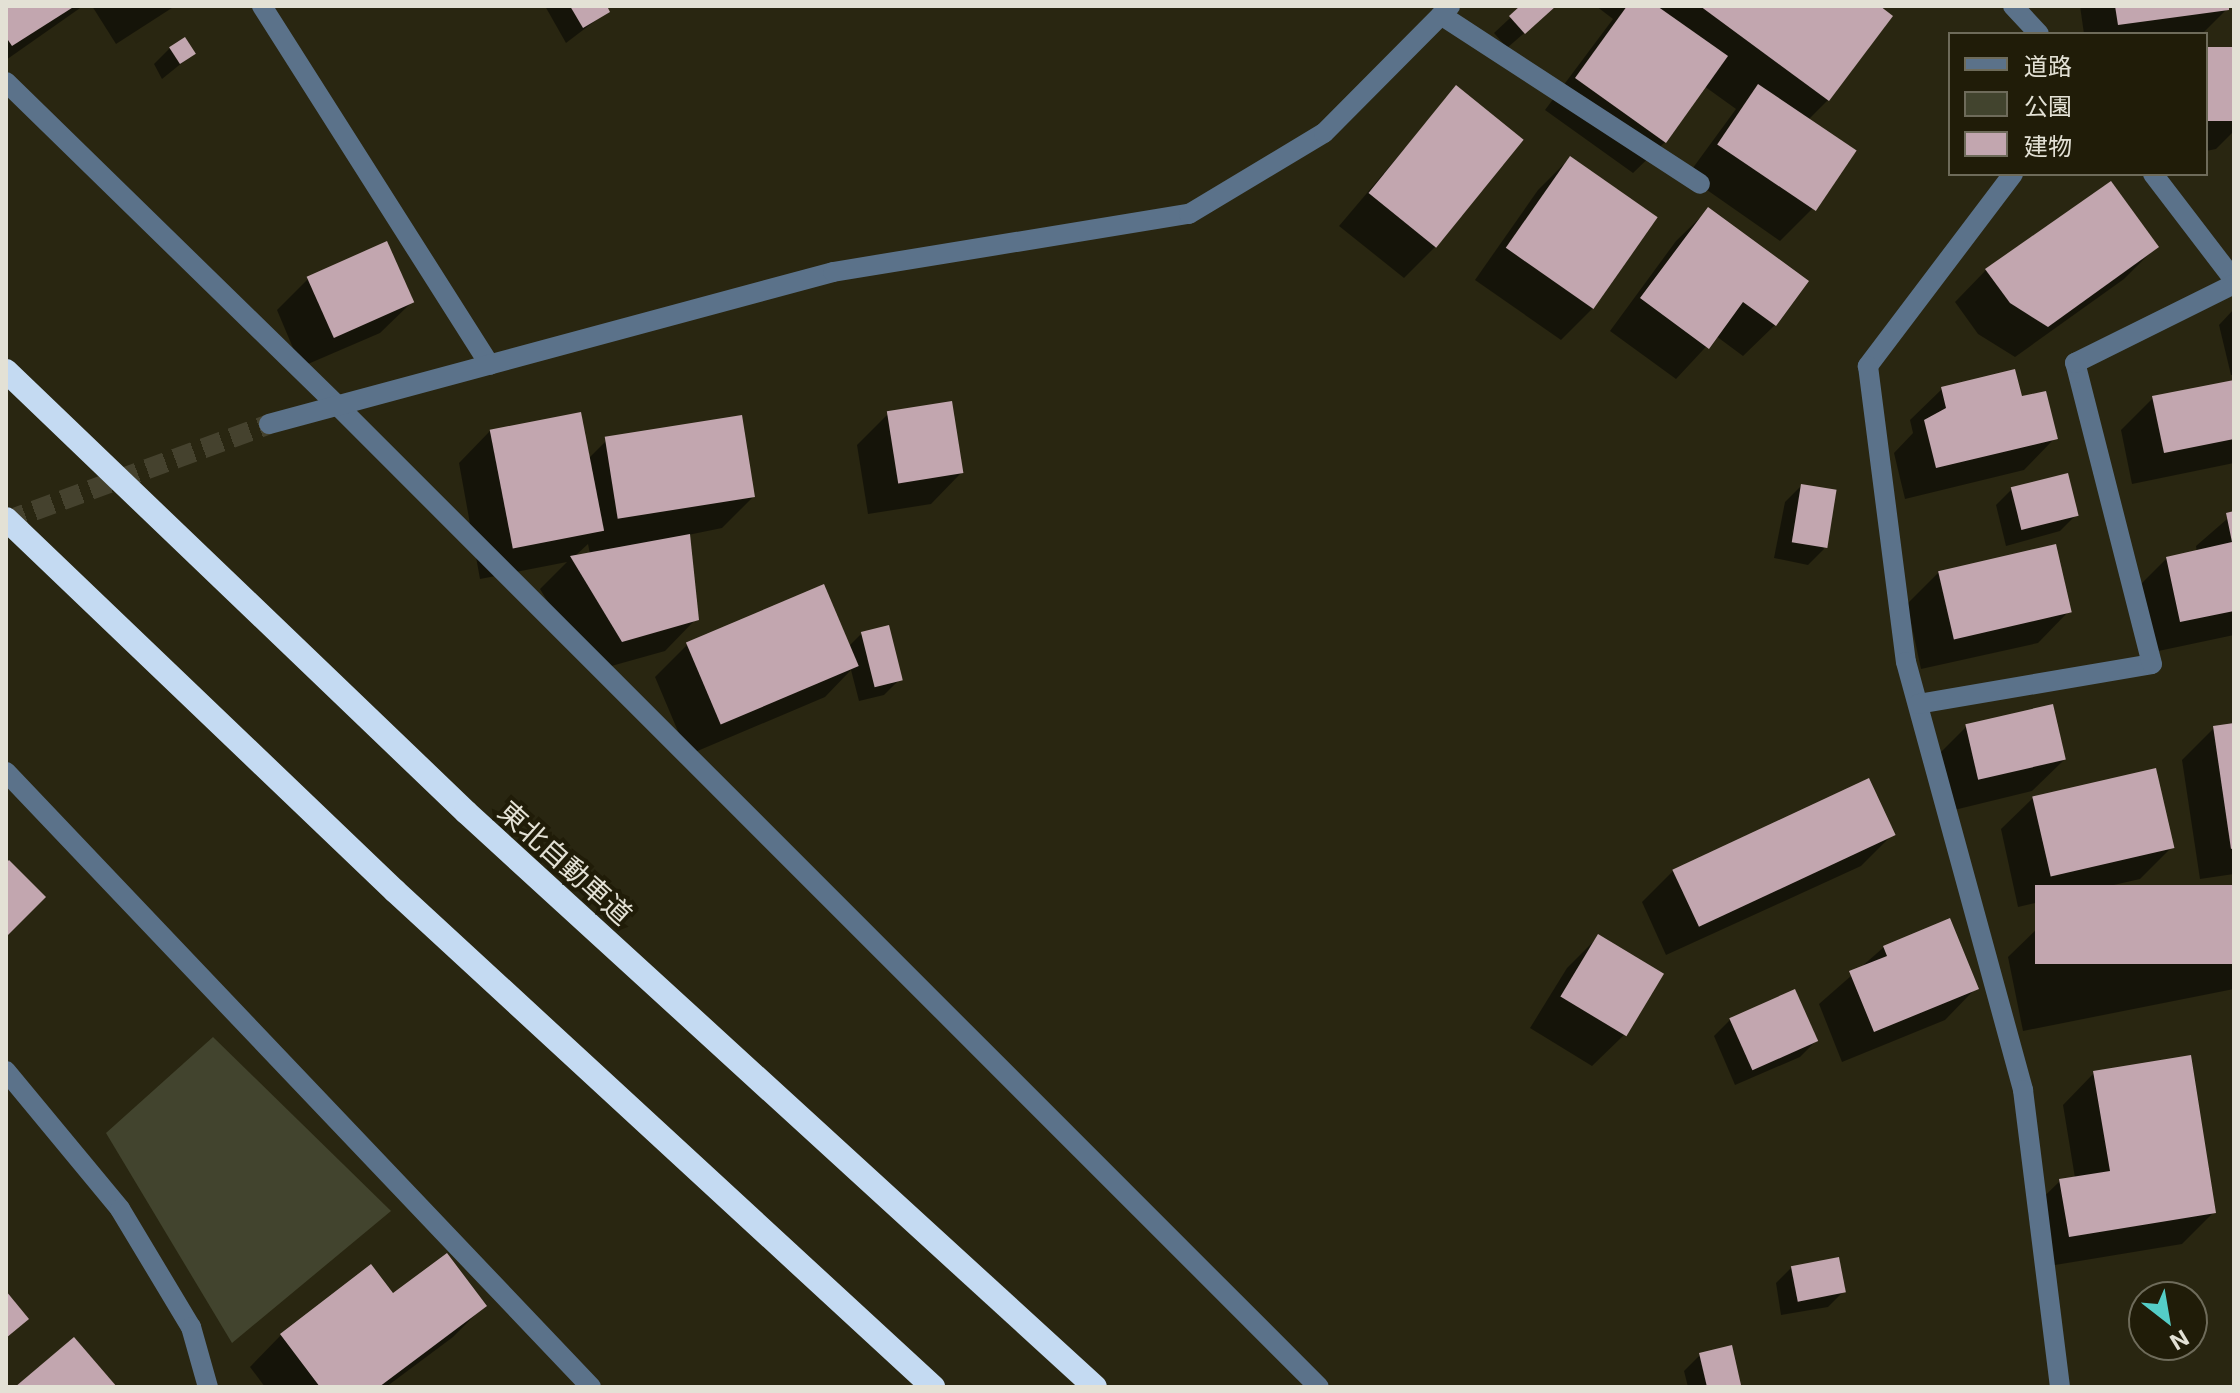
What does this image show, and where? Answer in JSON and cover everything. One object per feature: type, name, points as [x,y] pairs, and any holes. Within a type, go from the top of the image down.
[{"type":"highway","name":"東北自動車道","points":[[6,371],[466,812],[1095,1387]]},
{"type":"highway","points":[[6,519],[395,891],[933,1387]]},
{"type":"street","points":[[262,6],[490,365]]},
{"type":"street","points":[[2013,6],[2037,32]]},
{"type":"street","points":[[269,424],[833,272],[1189,214],[1324,133],[1445,11],[1700,184]]},
{"type":"street","points":[[6,82],[338,406],[1319,1387]]},
{"type":"street","points":[[2011,176],[1868,366],[1906,662],[2023,1090],[2060,1387]]},
{"type":"street","points":[[1918,704],[2152,664],[2075,363],[2234,282],[2154,176]]},
{"type":"street","points":[[6,772],[591,1387]]},
{"type":"street","points":[[6,1071],[120,1209],[191,1327],[208,1387]]},
{"type":"green space","points":[[213,1037],[391,1211],[232,1343],[106,1133]]},
{"type":"building","points":[[6,6],[75,6],[12,46],[6,37]]},
{"type":"building","points":[[570,6],[607,6],[610,12],[583,28]]},
{"type":"building","points":[[1520,6],[1556,6],[1525,34],[1509,16]]},
{"type":"building","points":[[1627,6],[1657,6],[1728,56],[1666,143],[1575,78]]},
{"type":"building","points":[[1700,6],[1880,6],[1893,16],[1829,101]]},
{"type":"building","points":[[2115,6],[2229,6],[2229,10],[2118,25]]},
{"type":"building","points":[[185,37],[196,54],[180,64],[169,47]]},
{"type":"building","points":[[2208,47],[2234,47],[2234,121],[2208,121]]},
{"type":"building","points":[[1758,84],[1857,151],[1816,211],[1717,145]]},
{"type":"building","points":[[1456,85],[1524,140],[1436,248],[1369,193]]},
{"type":"building","points":[[1570,156],[1658,217],[1593,309],[1506,248]]},
{"type":"building","points":[[2111,181],[2159,247],[2048,327],[2010,303],[1985,269]]},
{"type":"building","points":[[1708,207],[1809,281],[1776,326],[1743,302],[1709,349],[1640,298]]},
{"type":"building","points":[[387,241],[414,302],[334,338],[307,277]]},
{"type":"building","points":[[2015,369],[2022,396],[2046,391],[2058,439],[1936,468],[1924,420],[1946,408],[1941,387]]},
{"type":"building","points":[[2234,380],[2234,439],[2164,453],[2152,396]]},
{"type":"building","points":[[952,401],[963,473],[898,483],[887,411]]},
{"type":"building","points":[[581,412],[604,531],[513,549],[490,430]]},
{"type":"building","points":[[742,415],[755,497],[618,519],[605,437]]},
{"type":"building","points":[[2068,473],[2079,516],[2021,530],[2011,487]]},
{"type":"building","points":[[1801,484],[1837,490],[1827,548],[1792,542]]},
{"type":"building","points":[[2234,511],[2234,611],[2180,622],[2166,557],[2232,542],[2226,513]]},
{"type":"building","points":[[690,534],[699,620],[622,642],[570,556]]},
{"type":"building","points":[[2056,544],[2072,612],[1954,639],[1938,571]]},
{"type":"building","points":[[824,584],[859,666],[721,725],[686,643]]},
{"type":"building","points":[[889,625],[903,680],[875,687],[861,632]]},
{"type":"building","points":[[2053,704],[2066,760],[1978,780],[1965,724]]},
{"type":"building","points":[[2234,723],[2234,848],[2231,849],[2213,726]]},
{"type":"building","points":[[2156,768],[2174,848],[2051,876],[2032,797]]},
{"type":"building","points":[[1869,778],[1896,835],[1699,927],[1672,870]]},
{"type":"building","points":[[9,860],[46,897],[6,937],[6,863]]},
{"type":"building","points":[[2035,885],[2234,885],[2234,964],[2035,964]]},
{"type":"building","points":[[1950,918],[1979,989],[1874,1032],[1849,971],[1887,956],[1883,946]]},
{"type":"building","points":[[1598,934],[1664,974],[1626,1036],[1560,997]]},
{"type":"building","points":[[1795,989],[1818,1041],[1752,1070],[1729,1018]]},
{"type":"building","points":[[2191,1055],[2216,1213],[2069,1237],[2059,1179],[2110,1171],[2093,1071]]},
{"type":"building","points":[[447,1253],[487,1306],[379,1387],[320,1387],[280,1334],[371,1264],[393,1293]]},
{"type":"building","points":[[1839,1257],[1846,1292],[1798,1302],[1791,1266]]},
{"type":"building","points":[[6,1291],[29,1319],[6,1338]]},
{"type":"building","points":[[74,1337],[117,1387],[15,1387]]},
{"type":"building","points":[[1732,1345],[1741,1385],[1707,1387],[1699,1353]]},
{"type":"tunnel","points":[[6,521],[269,424]]}]
